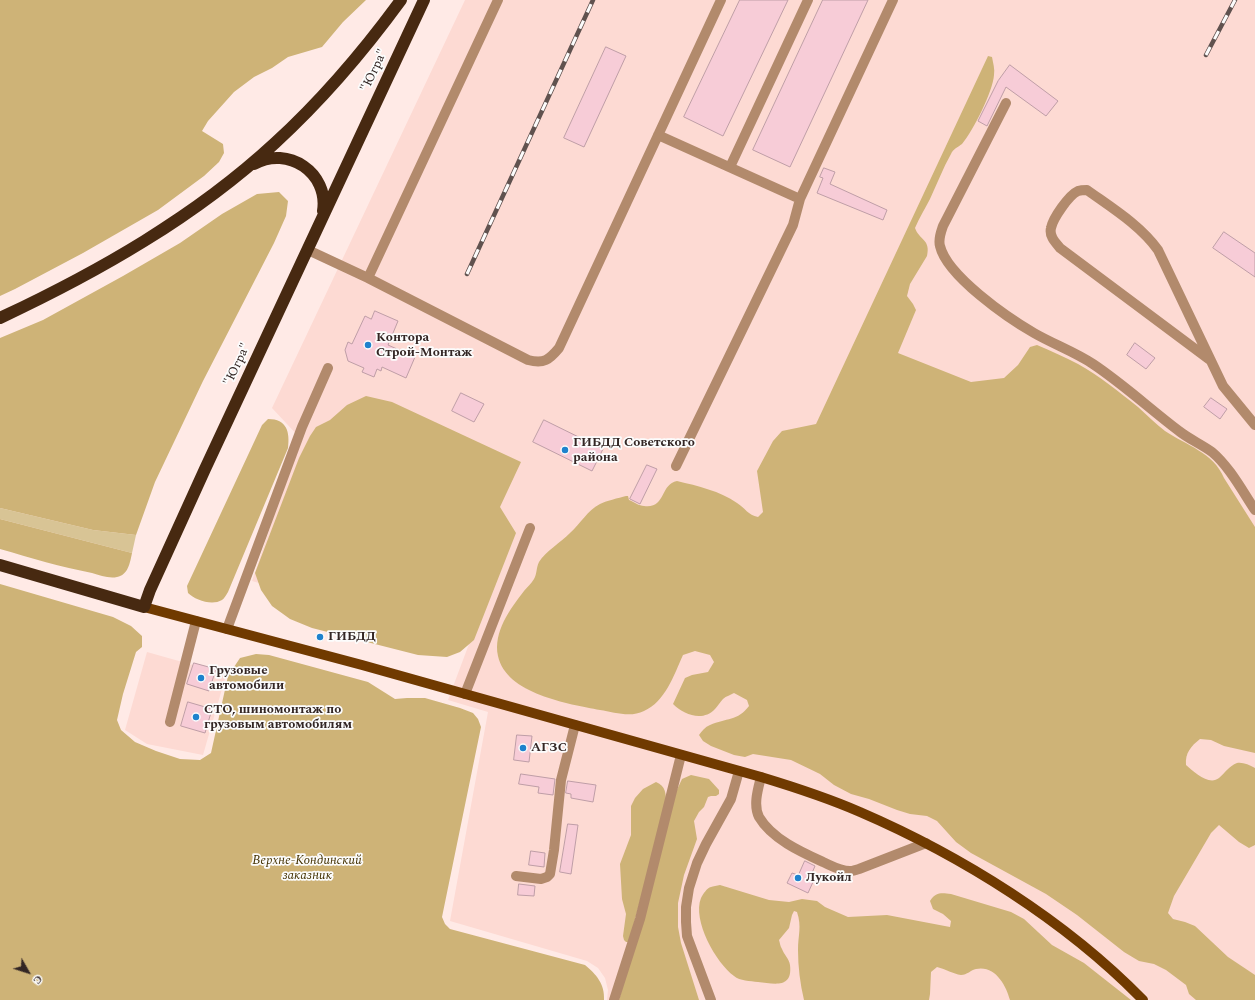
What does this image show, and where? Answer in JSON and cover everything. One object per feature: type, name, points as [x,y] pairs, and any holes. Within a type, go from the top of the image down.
[{"type":"highway","name":"\"Югра\"","points":[[0,318],[50,295],[104,266],[175,220],[242,171],[323,96],[379,30],[400,0]]},
{"type":"highway","name":"\"Югра\"","points":[[144,607],[150,590],[202,476],[424,0]]},
{"type":"highway","points":[[242,171],[258,162],[276,159],[292,161],[308,169],[319,183],[324,196],[323,212],[318,228]]},
{"type":"highway","points":[[0,565],[144,607]]},
{"type":"main road","points":[[144,607],[465,694],[739,771],[794,787],[854,809],[926,843],[995,884],[1048,918],[1093,954],[1143,1000]]},
{"type":"lane","points":[[368,278],[498,0]]},
{"type":"lane","points":[[308,250],[368,278],[528,360],[535,362],[545,361],[551,358],[559,348],[721,0]]},
{"type":"lane","points":[[730,167],[808,0]]},
{"type":"lane","points":[[676,466],[793,225],[800,199],[893,0]]},
{"type":"lane","points":[[1006,104],[943,226],[940,235],[940,245],[943,255],[960,276],[998,309],[1034,333],[1091,362],[1180,432],[1213,453],[1255,510]]},
{"type":"lane","points":[[658,135],[800,199]]},
{"type":"lane","points":[[1210,360],[1060,248],[1053,239],[1050,229],[1056,216],[1070,196],[1079,190],[1087,190],[1127,219],[1149,238],[1158,250],[1223,386],[1255,425]]},
{"type":"lane","points":[[227,630],[302,428],[328,368]]},
{"type":"lane","points":[[465,694],[530,528]]},
{"type":"lane","points":[[170,722],[196,621]]},
{"type":"lane","points":[[516,876],[542,879],[547,878],[550,874],[561,780],[575,725]]},
{"type":"lane","points":[[614,1000],[640,919],[681,755]]},
{"type":"lane","points":[[711,1000],[688,936],[686,907],[689,888],[697,864],[706,844],[731,799],[739,771]]},
{"type":"lane","points":[[760,777],[756,806],[759,816],[765,824],[777,836],[794,848],[838,869],[849,871],[859,869],[926,843]]},
{"type":"shaded area","points":[[465,0],[1255,0],[1255,1000],[607,1000],[608,990],[605,978],[598,968],[587,961],[450,921],[488,712],[448,700],[469,644],[252,581],[300,438],[272,408]]},
{"type":"shaded area","points":[[0,508],[93,530],[136,535],[132,553],[0,519]]},
{"type":"shaded area","points":[[147,652],[193,665],[194,663],[216,669],[215,671],[226,675],[203,755],[147,744],[125,730]]},
{"type":"green space","points":[[0,0],[366,0],[343,22],[322,47],[288,57],[272,68],[254,77],[234,92],[208,121],[202,131],[223,144],[224,153],[219,162],[204,176],[158,210],[83,253],[0,296]]},
{"type":"green space","points":[[988,56],[992,57],[994,68],[993,82],[990,91],[977,121],[962,144],[952,152],[915,228],[926,243],[928,250],[927,256],[910,284],[907,296],[916,310],[898,353],[971,382],[1004,378],[1018,365],[1030,347],[1037,345],[1068,359],[1102,379],[1138,407],[1165,431],[1199,450],[1214,462],[1255,527],[1255,753],[1224,746],[1211,740],[1200,739],[1189,750],[1186,757],[1186,765],[1202,777],[1211,780],[1219,778],[1229,768],[1237,763],[1244,763],[1255,768],[1255,845],[1249,848],[1239,842],[1219,825],[1211,833],[1174,896],[1168,913],[1173,919],[1195,926],[1228,957],[1255,975],[1255,1000],[1196,1000],[1189,994],[1186,985],[1166,970],[1154,964],[1139,961],[1124,952],[1077,915],[1046,894],[971,853],[956,842],[937,821],[927,816],[910,814],[851,794],[834,785],[820,774],[791,760],[753,754],[745,757],[734,755],[711,746],[703,741],[699,735],[707,727],[736,717],[745,711],[749,706],[747,700],[734,693],[724,698],[715,709],[705,715],[694,716],[688,714],[673,704],[685,678],[708,672],[714,662],[710,655],[695,651],[683,655],[668,687],[658,701],[644,711],[633,714],[616,713],[572,704],[540,695],[513,680],[503,669],[498,656],[497,647],[500,630],[513,605],[534,579],[539,562],[574,529],[591,510],[600,504],[628,496],[629,500],[638,505],[651,506],[660,500],[672,483],[677,481],[701,487],[723,495],[755,516],[758,517],[763,512],[757,471],[773,441],[782,431],[816,424]]},
{"type":"green space","points":[[279,192],[288,201],[286,216],[274,243],[203,381],[155,482],[136,535],[93,530],[0,508],[0,338],[43,320],[123,276],[180,243],[222,214],[257,194]]},
{"type":"green space","points":[[366,396],[392,402],[521,462],[500,507],[516,533],[474,640],[460,652],[447,657],[418,655],[312,628],[290,619],[272,606],[261,590],[255,573],[299,458],[310,436],[316,427],[330,420],[347,405]]},
{"type":"green space","points":[[268,419],[279,421],[286,428],[288,432],[288,448],[228,592],[223,599],[218,602],[199,600],[188,593],[187,586],[262,425]]},
{"type":"green space","points":[[0,519],[132,553],[129,564],[124,574],[121,576],[108,577],[0,549]]},
{"type":"green space","name":"Верхне-Кондинский заказник","points":[[0,584],[113,617],[131,626],[142,636],[142,647],[136,652],[123,694],[117,720],[121,730],[135,742],[180,759],[200,760],[211,753],[228,676],[240,658],[256,654],[269,655],[368,682],[395,699],[425,698],[473,713],[478,719],[481,727],[442,917],[445,924],[450,929],[585,965],[599,980],[603,989],[604,1000],[0,1000]]},
{"type":"green space","points":[[691,775],[709,779],[719,790],[719,794],[716,796],[708,797],[704,807],[694,821],[697,839],[684,875],[678,903],[678,927],[681,943],[699,1000],[619,1000],[675,794],[682,779]]},
{"type":"green space","points":[[656,782],[664,788],[666,804],[629,942],[626,942],[623,936],[626,914],[622,899],[620,864],[631,835],[631,806],[635,798],[643,789]]},
{"type":"green space","points":[[720,885],[769,900],[789,902],[802,899],[817,901],[825,907],[848,917],[887,915],[950,927],[951,921],[943,914],[933,909],[930,901],[934,896],[939,894],[951,894],[1011,912],[1024,919],[1052,945],[1084,963],[1131,1000],[1010,1000],[1006,988],[999,977],[989,970],[976,969],[961,975],[937,967],[931,972],[929,1000],[804,1000],[799,969],[798,950],[800,927],[797,912],[794,911],[789,928],[779,940],[781,948],[788,958],[790,965],[790,973],[785,982],[775,984],[739,979],[727,970],[713,951],[707,940],[700,918],[699,907],[701,898],[707,890],[713,886]]},
{"type":"building","points":[[740,0],[788,0],[723,136],[684,117]]},
{"type":"building","points":[[823,0],[868,0],[790,167],[753,150]]},
{"type":"building","points":[[606,47],[626,56],[584,147],[564,138]]},
{"type":"building","points":[[1010,65],[1058,101],[1046,116],[1006,87],[987,126],[978,121],[998,81]]},
{"type":"building","points":[[824,168],[835,172],[830,184],[887,210],[883,220],[817,193],[823,178],[820,177]]},
{"type":"building","points":[[1224,232],[1255,253],[1255,277],[1213,248]]},
{"type":"building","name":"Контора Строй-Монтаж","points":[[375,311],[398,321],[388,345],[415,357],[406,378],[382,367],[381,371],[377,369],[374,377],[362,372],[364,368],[348,361],[345,350],[348,342],[352,344],[365,316],[371,319]]},
{"type":"building","points":[[1135,343],[1155,358],[1146,369],[1127,355]]},
{"type":"building","points":[[461,393],[484,404],[474,422],[452,411]]},
{"type":"building","points":[[1211,398],[1227,409],[1220,419],[1204,407]]},
{"type":"building","points":[[544,420],[603,449],[592,471],[533,442]]},
{"type":"building","points":[[647,465],[657,469],[640,504],[630,499]]},
{"type":"building","name":"Грузовые автомобили","points":[[194,663],[216,669],[209,691],[187,684]]},
{"type":"building","name":"СТО, шиномонтаж по грузовым автомобилям","points":[[188,702],[212,709],[205,733],[181,726]]},
{"type":"building","points":[[517,735],[532,736],[529,762],[514,760]]},
{"type":"building","points":[[521,774],[555,779],[553,795],[538,793],[539,787],[519,784]]},
{"type":"building","points":[[568,781],[596,785],[593,802],[571,798],[571,794],[566,793]]},
{"type":"building","points":[[568,824],[578,825],[571,874],[560,872]]},
{"type":"building","points":[[531,851],[545,853],[544,867],[529,865]]},
{"type":"building","points":[[805,861],[815,866],[809,880],[813,882],[808,893],[787,883],[792,873],[798,875]]},
{"type":"building","points":[[519,884],[535,886],[534,896],[518,895]]},
{"type":"railway","points":[[467,274],[593,0]]},
{"type":"railway","points":[[1206,55],[1235,0]]},
{"type":"place","name":"Контора Строй-Монтаж","points":[[368,345]]},
{"type":"place","name":"ГИБДД Советского района","points":[[565,450]]},
{"type":"place","name":"ГИБДД","points":[[320,637]]},
{"type":"place","name":"Грузовые автомобили","points":[[201,678]]},
{"type":"place","name":"СТО, шиномонтаж по грузовым автомобилям","points":[[196,717]]},
{"type":"place","name":"АГЗС","points":[[523,748]]},
{"type":"place","name":"Лукойл","points":[[798,878]]}]
